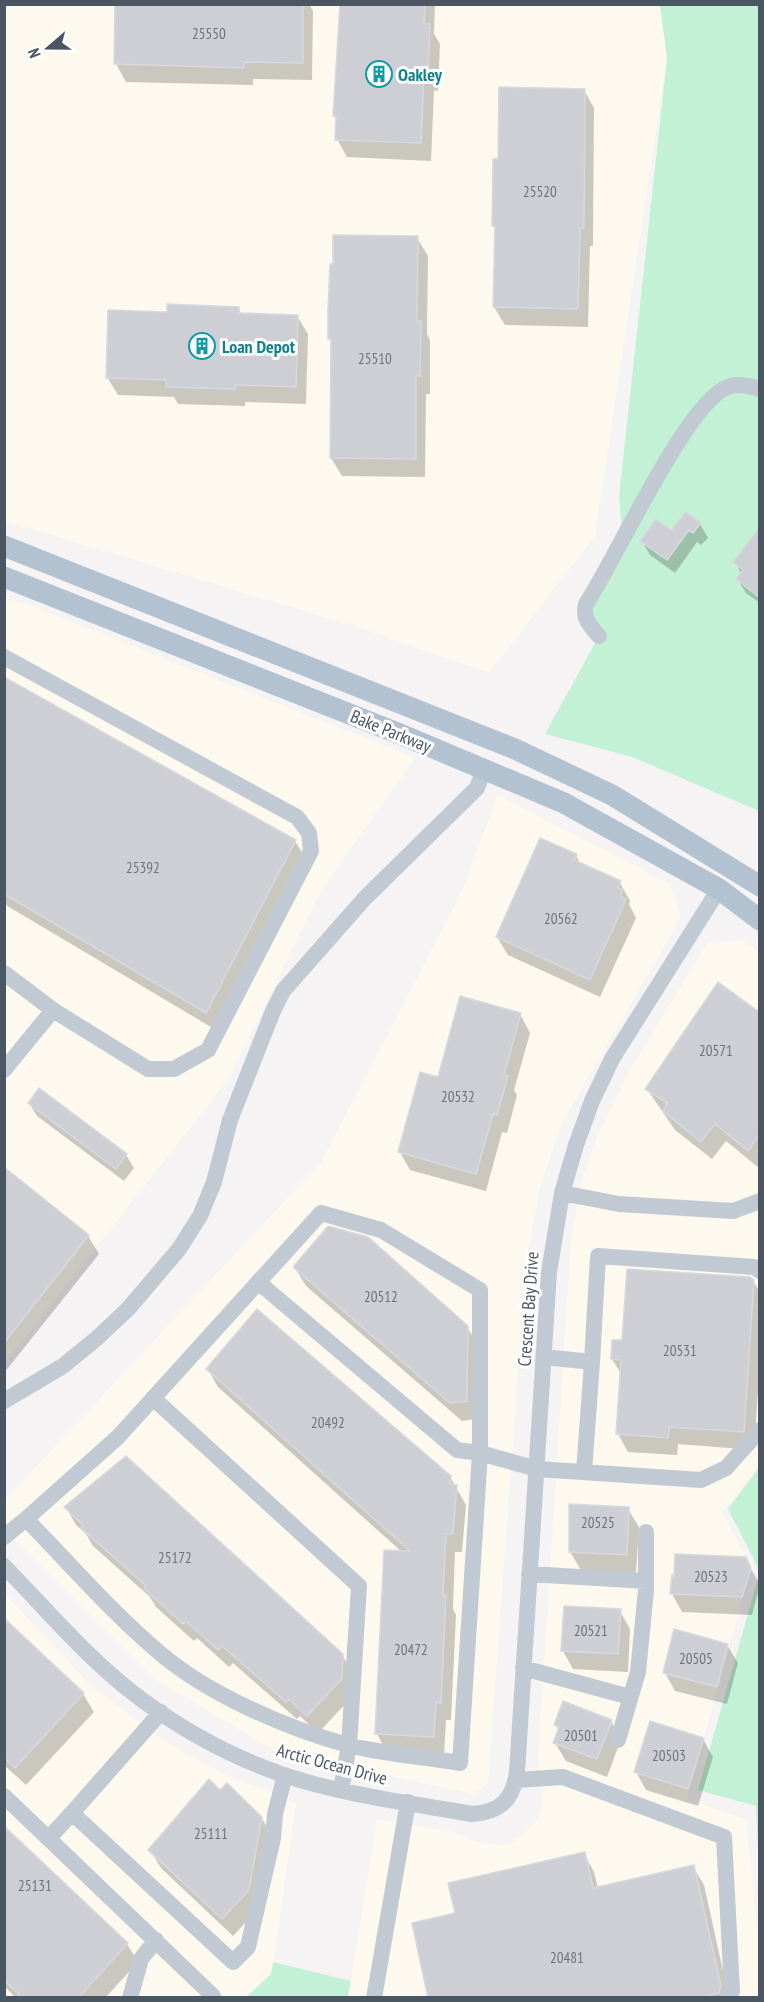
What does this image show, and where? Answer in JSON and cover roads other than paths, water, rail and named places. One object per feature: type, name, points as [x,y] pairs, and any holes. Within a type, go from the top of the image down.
[{"type":"main road","name":"Bake Parkway","points":[[4,546],[515,749],[612,795],[759,886]]},
{"type":"main road","name":"Bake Parkway","points":[[4,577],[564,803],[719,889],[759,920]]},
{"type":"main road","points":[[719,889],[728,886],[759,901]]},
{"type":"street","points":[[599,636],[586,619],[584,610],[586,604],[687,426],[714,397],[727,387],[742,385],[759,389]]},
{"type":"street","points":[[4,657],[297,817],[309,832],[311,851],[208,1050],[174,1069],[148,1069],[53,1010],[4,973]]},
{"type":"street","points":[[4,1401],[63,1366],[96,1339],[128,1309],[179,1249],[200,1216],[210,1191],[230,1120],[273,1011],[284,990],[365,898],[477,788],[484,769]]},
{"type":"street","name":"Crescent Bay Drive","points":[[517,1776],[549,1272],[562,1193],[592,1101],[612,1059],[719,889]]},
{"type":"street","points":[[4,1070],[53,1010]]},
{"type":"street","points":[[562,1193],[619,1204],[733,1211],[759,1201]]},
{"type":"street","points":[[4,1537],[118,1437],[321,1213],[381,1230],[480,1290],[480,1453],[460,1763],[349,1745],[286,1725],[202,1683],[162,1655],[136,1632],[26,1519]]},
{"type":"street","points":[[585,1472],[598,1256],[754,1267],[759,1271]]},
{"type":"street","points":[[258,1282],[457,1450],[480,1453],[537,1469],[701,1480],[726,1468],[759,1430]]},
{"type":"street","points":[[544,1357],[592,1362]]},
{"type":"street","points":[[153,1398],[358,1586],[349,1745],[341,1791]]},
{"type":"street","points":[[618,1740],[638,1672],[646,1581],[646,1532]]},
{"type":"street","name":"Arctic Ocean Drive","points":[[4,1566],[99,1663],[144,1701],[226,1751],[285,1775],[341,1791],[472,1814],[488,1813],[502,1805],[514,1790],[517,1776]]},
{"type":"street","points":[[529,1574],[646,1581]]},
{"type":"street","points":[[523,1668],[630,1697]]},
{"type":"street","points":[[49,1838],[161,1713]]},
{"type":"street","points":[[72,1813],[233,1962],[248,1947],[285,1775]]},
{"type":"street","points":[[517,1776],[563,1777],[724,1837],[732,1991],[728,1998]]},
{"type":"street","points":[[4,1796],[213,1996]]},
{"type":"street","points":[[374,1998],[408,1802]]},
{"type":"street","points":[[130,1998],[141,1959],[156,1940]]},
{"type":"place","name":"Oakley","points":[[379,74]]},
{"type":"place","name":"Loan Depot","points":[[202,346]]}]
